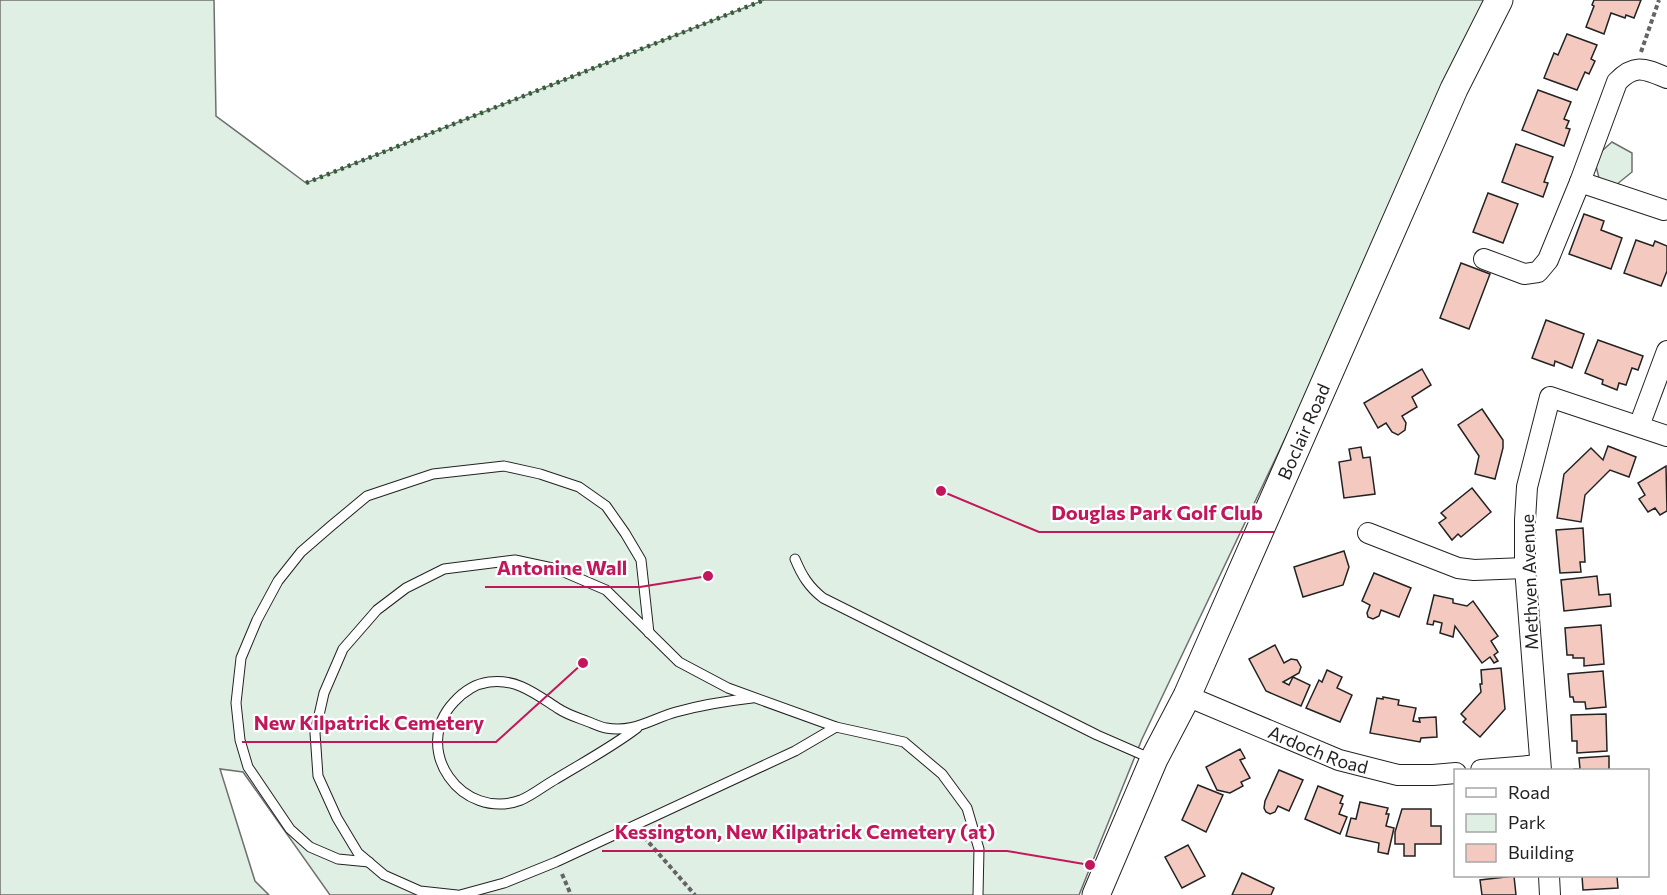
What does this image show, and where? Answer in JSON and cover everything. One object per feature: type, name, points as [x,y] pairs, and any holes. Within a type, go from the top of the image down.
[{"type":"main road","name":"Boclair Road","points":[[1096,895],[1154,759],[1187,696],[1454,89],[1499,0]]},
{"type":"street","points":[[1484,259],[1524,274],[1538,272],[1548,260],[1617,82],[1625,74],[1635,69],[1645,69],[1667,78]]},
{"type":"street","points":[[1580,182],[1666,208]]},
{"type":"street","points":[[1665,361],[1640,426],[1667,436]]},
{"type":"street","name":"Methven Avenue","points":[[1541,768],[1525,568],[1525,520],[1527,487],[1550,397],[1640,426]]},
{"type":"street","points":[[1368,533],[1458,568],[1474,570],[1525,568]]},
{"type":"street","name":"Ardoch Road","points":[[1187,696],[1339,760],[1398,775],[1454,773]]},
{"type":"street","points":[[1521,769],[1541,768]]},
{"type":"street","points":[[1549,877],[1550,895]]},
{"type":"lane","points":[[369,862],[338,859],[310,847],[290,829],[248,767],[240,740],[236,703],[242,658],[257,620],[278,581],[301,552],[367,496],[433,474],[504,466],[540,474],[579,487],[606,506],[625,532],[641,560],[649,633]]},
{"type":"lane","points":[[795,559],[810,588],[823,598],[1097,735],[1154,759]]},
{"type":"lane","points":[[836,727],[795,751],[556,862],[504,884],[458,895],[420,891],[384,875],[358,853],[337,818],[318,776],[315,733],[324,693],[343,649],[377,610],[406,588],[444,569],[515,560],[557,569],[606,590],[679,662],[728,688],[836,727],[904,742],[942,774],[967,808],[979,849],[978,895]]},
{"type":"lane","points":[[637,728],[605,728],[561,710],[540,695],[512,682],[489,682],[465,690],[447,710],[437,733],[439,757],[447,777],[465,793],[482,802],[500,803],[521,800],[618,742],[637,728],[674,713],[719,702],[754,698]]},
{"type":"path","points":[[1635,69],[1659,0]]},
{"type":"path","points":[[633,825],[695,895]]},
{"type":"path","points":[[556,862],[571,895]]},
{"type":"green space","points":[[0,0],[214,0],[216,116],[306,183],[764,0],[1487,0],[1352,298],[1142,739],[1079,895],[330,895],[243,772],[220,769],[255,881],[269,895],[0,895]]},
{"type":"green space","points":[[1612,142],[1632,153],[1632,172],[1616,185],[1599,178],[1594,158]]},
{"type":"building","points":[[1594,0],[1641,0],[1634,18],[1626,15],[1625,18],[1611,13],[1604,34],[1586,27]]},
{"type":"building","points":[[1567,34],[1597,45],[1591,59],[1595,61],[1589,74],[1585,72],[1577,90],[1544,78],[1554,53],[1558,55]]},
{"type":"building","points":[[1538,90],[1571,102],[1564,119],[1569,121],[1566,128],[1570,129],[1564,146],[1522,130]]},
{"type":"building","points":[[1516,144],[1553,157],[1544,182],[1548,183],[1543,197],[1502,182]]},
{"type":"building","points":[[1488,193],[1518,204],[1503,243],[1473,232]]},
{"type":"building","points":[[1584,214],[1604,221],[1601,230],[1622,238],[1611,269],[1569,254]]},
{"type":"building","points":[[1636,240],[1653,246],[1655,241],[1667,246],[1667,271],[1661,286],[1624,273]]},
{"type":"building","points":[[1461,263],[1490,274],[1469,329],[1440,318]]},
{"type":"building","points":[[1546,320],[1584,334],[1572,368],[1555,361],[1554,366],[1532,358]]},
{"type":"building","points":[[1598,340],[1643,356],[1638,370],[1632,368],[1626,385],[1619,383],[1617,390],[1602,384],[1603,380],[1585,373]]},
{"type":"building","points":[[1422,369],[1431,385],[1412,397],[1417,407],[1402,416],[1406,423],[1405,430],[1398,435],[1392,432],[1386,423],[1378,428],[1364,403]]},
{"type":"building","points":[[1482,409],[1503,440],[1495,479],[1475,474],[1479,456],[1458,425]]},
{"type":"building","points":[[1608,446],[1636,457],[1629,477],[1610,470],[1585,495],[1581,522],[1557,518],[1564,474],[1591,448],[1603,460]]},
{"type":"building","points":[[1361,447],[1363,458],[1370,457],[1375,494],[1344,498],[1339,462],[1351,460],[1349,449]]},
{"type":"building","points":[[1666,466],[1667,511],[1660,515],[1655,508],[1648,512],[1639,499],[1645,495],[1638,483]]},
{"type":"building","points":[[1472,488],[1491,512],[1461,537],[1458,534],[1452,540],[1439,523],[1446,518],[1441,513]]},
{"type":"building","points":[[1583,528],[1585,562],[1580,562],[1581,572],[1560,573],[1556,530]]},
{"type":"building","points":[[1344,551],[1349,567],[1343,585],[1303,597],[1294,567]]},
{"type":"building","points":[[1374,573],[1411,588],[1399,617],[1381,610],[1379,616],[1373,619],[1368,617],[1370,605],[1362,601]]},
{"type":"building","points":[[1597,576],[1599,595],[1610,594],[1611,606],[1564,611],[1561,580]]},
{"type":"building","points":[[1434,595],[1453,599],[1453,603],[1467,606],[1473,601],[1498,636],[1491,641],[1498,652],[1494,655],[1498,661],[1494,663],[1490,657],[1482,663],[1455,626],[1453,637],[1440,633],[1442,623],[1434,621],[1433,625],[1427,624]]},
{"type":"building","points":[[1601,625],[1604,664],[1584,666],[1584,658],[1573,658],[1573,655],[1567,655],[1565,628]]},
{"type":"building","points":[[1275,645],[1284,663],[1291,659],[1297,660],[1301,667],[1299,673],[1283,682],[1289,685],[1293,677],[1310,685],[1301,706],[1266,691],[1249,659]]},
{"type":"building","points":[[1501,668],[1505,709],[1480,737],[1463,722],[1466,719],[1461,714],[1481,692],[1481,670]]},
{"type":"building","points":[[1327,670],[1342,677],[1337,688],[1352,695],[1340,722],[1306,708],[1319,680],[1322,682]]},
{"type":"building","points":[[1603,671],[1606,707],[1586,709],[1585,702],[1574,702],[1573,697],[1570,697],[1568,674]]},
{"type":"building","points":[[1383,697],[1399,700],[1398,705],[1416,708],[1413,721],[1420,722],[1419,718],[1436,717],[1437,737],[1421,738],[1420,742],[1370,733],[1377,698],[1383,699]]},
{"type":"building","points":[[1606,714],[1607,751],[1577,753],[1577,741],[1572,741],[1571,715]]},
{"type":"building","points":[[1240,749],[1245,758],[1240,760],[1250,778],[1241,782],[1243,786],[1230,793],[1217,790],[1206,767]]},
{"type":"building","points":[[1609,756],[1609,769],[1580,769],[1579,758]]},
{"type":"building","points":[[1279,770],[1303,780],[1289,811],[1278,806],[1275,812],[1270,814],[1264,808],[1265,801]]},
{"type":"building","points":[[1198,785],[1223,795],[1206,832],[1182,820]]},
{"type":"building","points":[[1318,786],[1343,796],[1339,814],[1347,817],[1340,834],[1305,819]]},
{"type":"building","points":[[1360,802],[1388,808],[1386,826],[1394,828],[1388,854],[1378,852],[1379,843],[1346,836],[1351,818],[1356,819]]},
{"type":"building","points":[[1402,809],[1431,809],[1431,826],[1441,826],[1441,844],[1415,844],[1415,856],[1404,856],[1404,844],[1395,844],[1395,832]]},
{"type":"building","points":[[1188,845],[1205,876],[1182,888],[1165,857]]},
{"type":"building","points":[[1242,873],[1274,888],[1271,895],[1232,895]]},
{"type":"building","points":[[1514,877],[1516,895],[1482,895],[1480,880]]},
{"type":"building","points":[[1582,877],[1617,877],[1618,888],[1583,890]]},
{"type":"hedge","points":[[306,183],[764,0]]},
{"type":"place","name":"Douglas Park Golf Club","points":[[941,491]]},
{"type":"place","name":"Antonine Wall","points":[[708,576]]},
{"type":"place","name":"New Kilpatrick Cemetery","points":[[583,663]]},
{"type":"place","name":"Kessington, New Kilpatrick Cemetery (at)","points":[[1090,865]]}]
